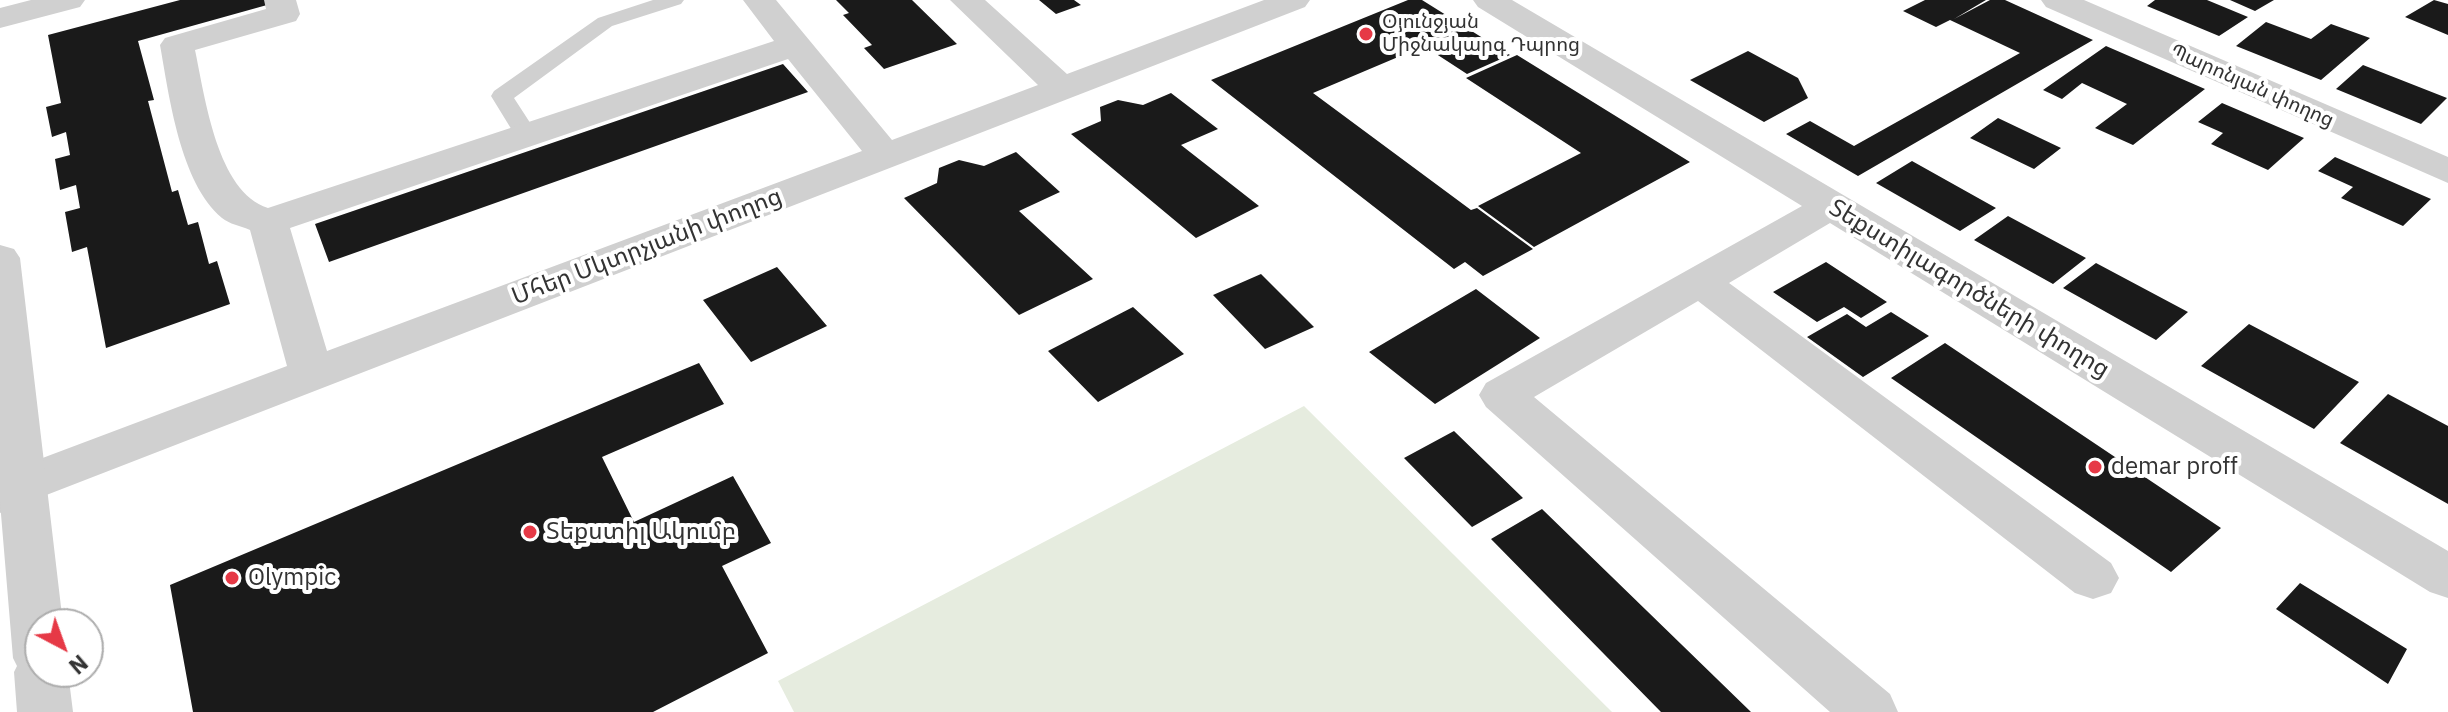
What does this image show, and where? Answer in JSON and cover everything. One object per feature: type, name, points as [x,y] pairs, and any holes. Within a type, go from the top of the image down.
[{"type":"street","points":[[0,18],[69,0]]},
{"type":"street","points":[[280,0],[284,14],[177,45],[200,147],[210,167],[235,209],[268,222],[795,45]]},
{"type":"street","points":[[759,0],[885,155]]},
{"type":"street","points":[[966,0],[1062,88]]},
{"type":"street","name":"Մհեր Մկտրչյանի փողոց","points":[[11,490],[1294,0]]},
{"type":"street","name":"Տեքստիլագործների փողոց","points":[[1489,0],[2448,577]]},
{"type":"street","name":"Պարոնյան փողոց","points":[[2057,0],[2448,171]]},
{"type":"street","points":[[1831,206],[1502,395],[1870,712]]},
{"type":"street","points":[[268,222],[312,375]]},
{"type":"street","points":[[0,258],[11,490],[31,608]]},
{"type":"street","points":[[1699,281],[2093,578]]},
{"type":"street","points":[[43,688],[45,712]]},
{"type":"lane","points":[[526,135],[502,96],[605,22],[674,0]]},
{"type":"shaded area","points":[[1304,406],[1612,712],[794,712],[778,681]]},
{"type":"building","points":[[180,0],[265,0],[267,5],[138,41],[154,100],[148,101],[172,192],[178,190],[188,225],[198,222],[209,264],[217,261],[230,304],[106,348],[87,247],[72,252],[65,212],[80,208],[76,185],[60,190],[55,159],[70,155],[66,132],[52,137],[46,107],[61,103],[48,35]]},
{"type":"building","points":[[836,0],[912,0],[957,44],[884,69],[864,48],[872,45],[843,15],[849,13]]},
{"type":"building","points":[[1039,0],[1074,0],[1081,5],[1056,14]]},
{"type":"building","points":[[1408,0],[1422,0],[1510,55],[1467,74],[1424,46],[1313,93],[1471,210],[1477,208],[1533,249],[1483,276],[1465,262],[1454,269],[1211,80]]},
{"type":"building","points":[[1925,0],[1986,0],[1954,19],[1990,0],[2005,0],[2093,40],[1858,176],[1786,134],[1810,121],[1854,146],[2020,53],[1950,20],[1936,27],[1903,11]]},
{"type":"building","points":[[2155,0],[2207,0],[2248,17],[2219,36],[2147,6]]},
{"type":"building","points":[[2230,0],[2274,0],[2255,11]]},
{"type":"building","points":[[2434,0],[2448,4],[2448,35],[2405,17]]},
{"type":"building","points":[[2266,22],[2311,39],[2331,24],[2370,38],[2321,80],[2236,46]]},
{"type":"building","points":[[2106,46],[2205,89],[2133,145],[2095,128],[2127,104],[2082,83],[2062,99],[2043,90]]},
{"type":"building","points":[[1748,51],[1798,78],[1808,98],[1764,122],[1690,80]]},
{"type":"building","points":[[1517,55],[1690,162],[1534,247],[1478,206],[1581,153],[1466,78]]},
{"type":"building","points":[[783,64],[808,92],[329,262],[315,224]]},
{"type":"building","points":[[2363,65],[2447,98],[2421,124],[2336,89]]},
{"type":"building","points":[[1171,93],[1218,129],[1181,145],[1259,206],[1196,238],[1071,134],[1101,121],[1100,107],[1118,100],[1143,105]]},
{"type":"building","points":[[2222,103],[2304,138],[2268,170],[2211,144],[2223,133],[2198,122]]},
{"type":"building","points":[[1998,118],[2061,148],[2034,169],[1970,138]]},
{"type":"building","points":[[1016,152],[1060,192],[1019,211],[1093,279],[1019,315],[904,198],[937,183],[939,168],[959,160],[984,166]]},
{"type":"building","points":[[2335,157],[2431,199],[2403,226],[2341,198],[2353,187],[2318,171]]},
{"type":"building","points":[[1912,161],[1996,208],[1960,231],[1876,183]]},
{"type":"building","points":[[2008,216],[2086,258],[2053,284],[1974,240]]},
{"type":"building","points":[[1826,262],[1887,302],[1861,318],[1844,307],[1817,322],[1773,292]]},
{"type":"building","points":[[2096,263],[2188,312],[2156,340],[2063,288]]},
{"type":"building","points":[[777,267],[827,326],[751,362],[703,300]]},
{"type":"building","points":[[1261,274],[1314,327],[1265,349],[1213,295]]},
{"type":"building","points":[[1476,289],[1540,338],[1435,404],[1369,352]]},
{"type":"building","points":[[1133,307],[1184,354],[1098,402],[1048,351]]},
{"type":"building","points":[[1891,312],[1929,336],[1863,377],[1807,337],[1847,314],[1866,327]]},
{"type":"building","points":[[2249,324],[2359,382],[2314,429],[2201,366]]},
{"type":"building","points":[[1945,343],[2221,528],[2171,572],[1891,378]]},
{"type":"building","name":"Տեքստիլ Ակումբ","points":[[699,363],[724,404],[602,457],[634,522],[733,476],[771,543],[722,566],[768,653],[653,712],[193,712],[170,585]]},
{"type":"building","points":[[2388,394],[2448,426],[2448,504],[2340,443]]},
{"type":"building","points":[[1454,431],[1523,498],[1472,527],[1404,458]]},
{"type":"building","points":[[1542,509],[1751,712],[1661,712],[1491,539]]},
{"type":"building","points":[[2300,583],[2407,649],[2388,684],[2276,609]]},
{"type":"place","name":"Օյունջյան Միջնակարգ Դպրոց","points":[[1366,34]]},
{"type":"place","name":"demar proff","points":[[2095,467]]},
{"type":"place","name":"Տեքստիլ Ակումբ","points":[[530,532]]},
{"type":"place","name":"Olympic","points":[[232,578]]}]
